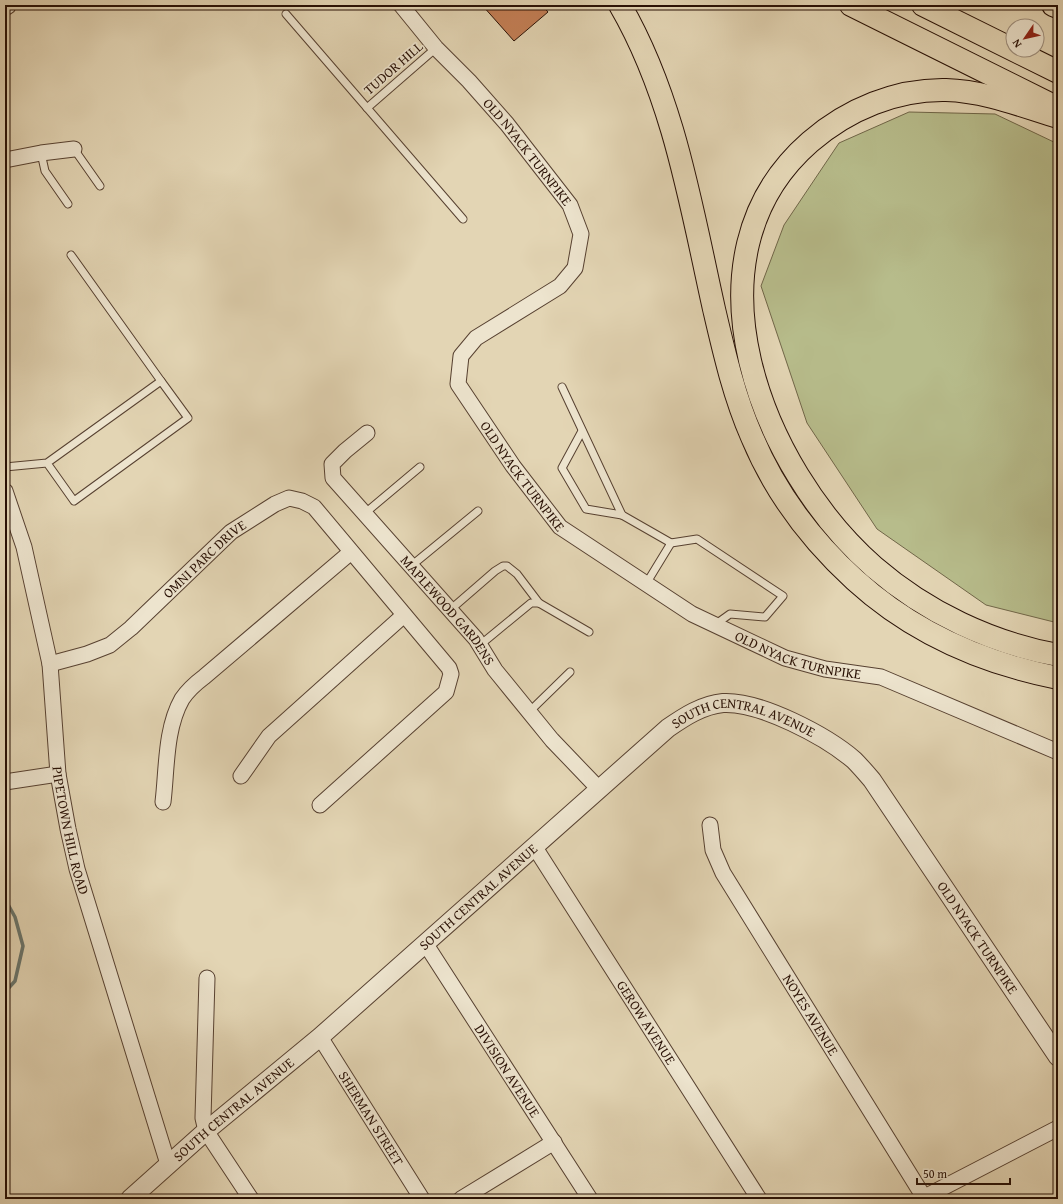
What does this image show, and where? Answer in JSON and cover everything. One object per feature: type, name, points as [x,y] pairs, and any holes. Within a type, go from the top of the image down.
[{"type":"highway","points":[[620,5],[643,50],[668,114],[736,396],[762,458],[785,498],[812,535],[837,563],[895,612],[934,636],[975,655],[1019,669],[1058,678]]},
{"type":"highway","points":[[851,5],[1058,108]]},
{"type":"highway","points":[[923,5],[1058,72]]},
{"type":"highway","points":[[1053,5],[1058,7]]},
{"type":"highway","points":[[1041,58],[1058,64]]},
{"type":"highway","points":[[1058,117],[986,96],[947,90],[910,93],[870,105],[851,113],[833,124],[807,145],[783,171],[772,186],[760,210],[749,239],[745,257],[742,293],[749,354],[764,407],[792,467],[829,521],[875,568],[908,593],[932,608],[964,625],[998,639],[1058,655]]},
{"type":"street","name":"OLD NYACK TURNPIKE","points":[[401,5],[436,48],[469,81],[507,124],[570,205],[581,234],[575,268],[560,286],[476,338],[461,356],[458,384],[513,466],[560,527],[692,614],[716,624],[785,658],[825,669],[881,677],[1058,752]]},
{"type":"street","points":[[5,160],[41,153],[74,149]]},
{"type":"street","name":"MAPLEWOOD GARDENS","points":[[367,433],[332,464],[333,478],[450,610],[480,646],[495,670],[552,740],[599,789]]},
{"type":"street","name":"PIPETOWN HILL ROAD","points":[[5,491],[24,547],[50,664],[58,774],[77,869],[168,1164]]},
{"type":"street","name":"OMNI PARC DRIVE","points":[[50,664],[87,654],[110,645],[131,628],[231,532],[275,504],[289,498],[302,501],[314,507],[449,668],[451,674],[446,692],[320,805]]},
{"type":"street","points":[[163,802],[171,731],[182,699],[199,680],[351,552]]},
{"type":"street","points":[[241,776],[269,736],[404,615]]},
{"type":"street","name":"SOUTH CENTRAL AVENUE","points":[[130,1199],[206,1131],[320,1037],[534,846],[683,717],[701,709],[722,703],[744,705],[773,714],[836,746],[855,760]]},
{"type":"street","name":"OLD NYACK TURNPIKE","points":[[855,760],[872,780],[1058,1057]]},
{"type":"street","points":[[5,782],[27,780],[58,774]]},
{"type":"street","name":"NOYES AVENUE","points":[[710,825],[713,850],[723,873],[923,1198]]},
{"type":"street","name":"GEROW AVENUE","points":[[534,846],[759,1199]]},
{"type":"street","name":"DIVISION AVENUE","points":[[424,943],[590,1199]]},
{"type":"street","points":[[207,978],[203,1118],[206,1131],[251,1199]]},
{"type":"street","name":"SHERMAN STREET","points":[[320,1037],[422,1199]]},
{"type":"street","points":[[923,1198],[1058,1128]]},
{"type":"street","points":[[461,1199],[554,1142]]},
{"type":"lane","points":[[286,14],[463,219]]},
{"type":"lane","name":"TUDOR HILL","points":[[367,108],[436,48]]},
{"type":"lane","points":[[74,149],[100,186]]},
{"type":"lane","points":[[41,153],[44,171],[68,204]]},
{"type":"lane","points":[[47,463],[74,502],[188,418],[71,255]]},
{"type":"lane","points":[[5,467],[47,463],[161,381]]},
{"type":"lane","points":[[562,387],[622,514]]},
{"type":"lane","points":[[582,431],[562,468],[586,509],[622,514],[671,543],[697,539],[783,596],[765,616],[730,614],[716,624]]},
{"type":"lane","points":[[364,514],[420,467]]},
{"type":"lane","points":[[411,566],[478,511]]},
{"type":"lane","points":[[646,584],[671,543]]},
{"type":"lane","points":[[450,610],[503,566],[507,566],[518,574],[539,603],[589,632]]},
{"type":"lane","points":[[480,646],[531,603],[539,603]]},
{"type":"lane","points":[[529,712],[570,672]]},
{"type":"green space","points":[[909,112],[995,114],[1058,144],[1058,623],[986,605],[877,529],[807,423],[761,286],[784,225],[839,143]]},
{"type":"building","points":[[482,5],[542,5],[548,12],[514,41]]},
{"type":"waterway","points":[[5,899],[15,917],[23,946],[15,981],[5,992]]}]
